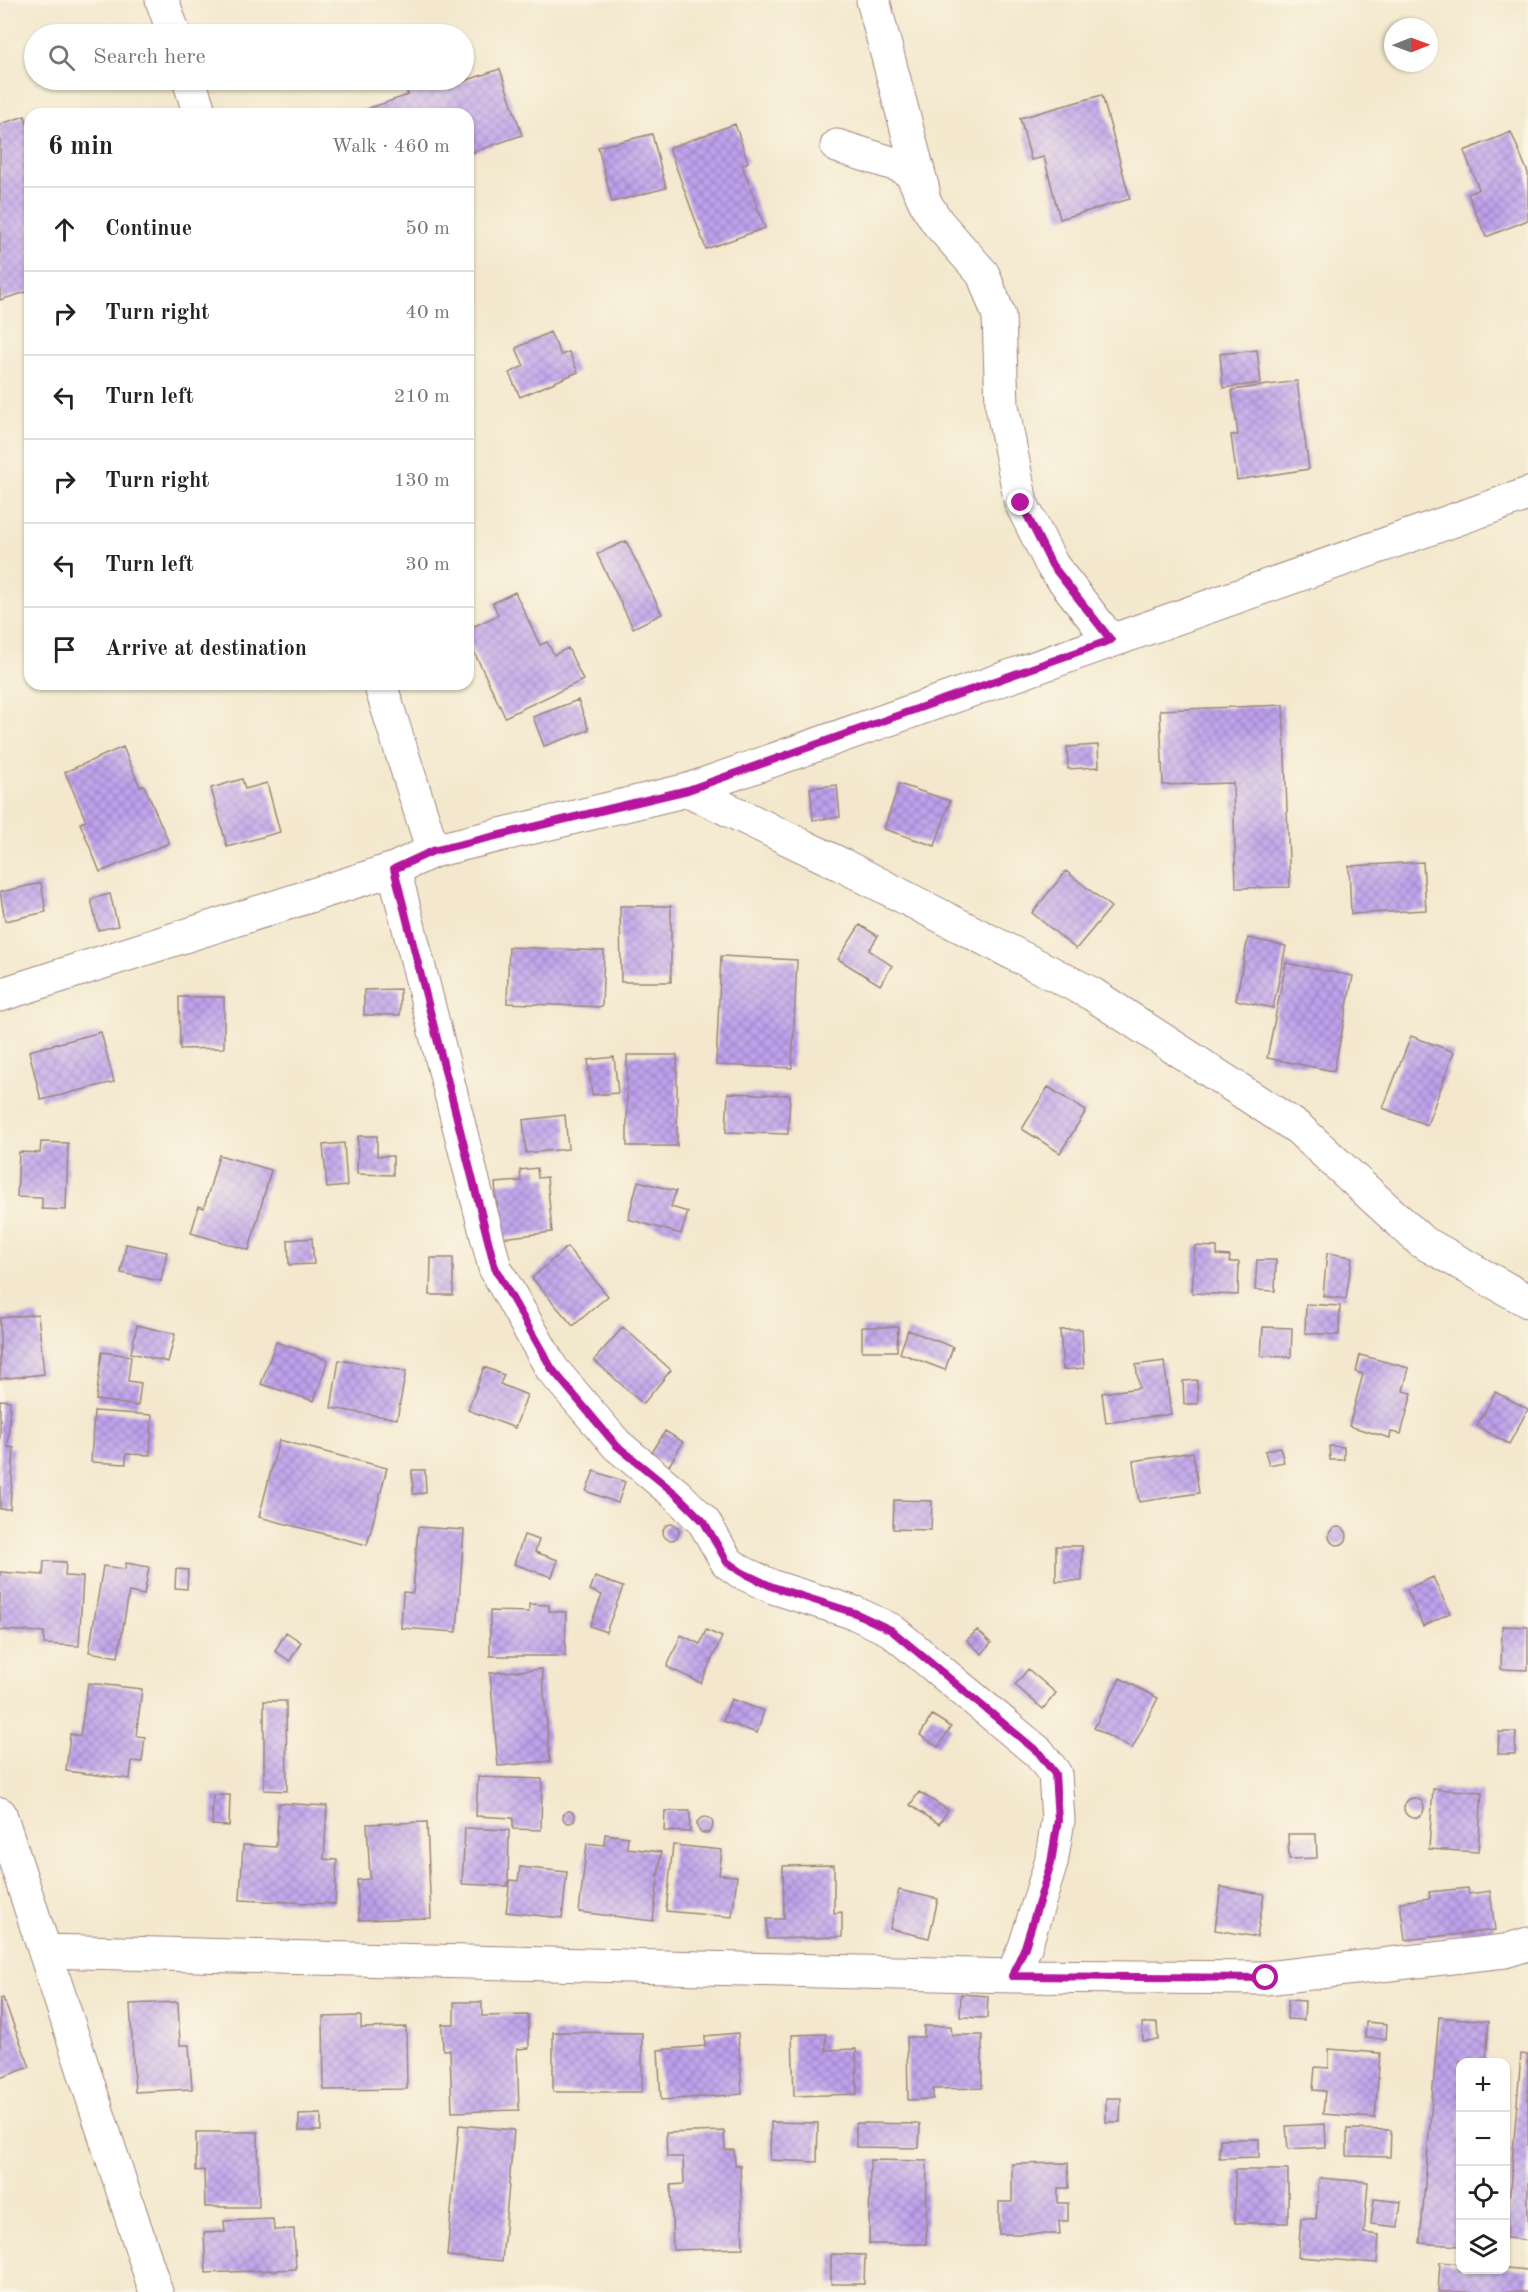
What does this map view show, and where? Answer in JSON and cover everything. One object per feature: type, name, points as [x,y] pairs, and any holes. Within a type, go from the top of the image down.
[{"type":"street","points":[[162,0],[170,24]]},
{"type":"street","points":[[873,0],[927,206]]},
{"type":"street","points":[[192,90],[198,108]]},
{"type":"street","points":[[837,146],[901,166],[912,174],[938,223],[983,274],[999,316],[1002,406],[1021,503],[1052,565],[1111,640]]},
{"type":"street","points":[[0,995],[394,869],[433,851],[688,790],[1528,494]]},
{"type":"street","points":[[382,690],[433,851]]},
{"type":"street","points":[[688,790],[840,864],[1092,994],[1298,1128],[1421,1241],[1528,1301]]},
{"type":"street","points":[[394,869],[495,1268],[552,1369],[616,1445],[677,1495],[704,1522],[727,1562],[741,1572],[773,1587],[855,1613],[891,1630],[1039,1753],[1055,1774],[1058,1820],[1051,1863],[1025,1947],[1012,1976]]},
{"type":"street","points":[[0,1814],[156,2292]]},
{"type":"street","points":[[45,1951],[1012,1976],[1266,1978],[1505,1951],[1528,1944]]},
{"type":"building","points":[[500,69],[522,135],[474,152],[474,108],[370,108],[408,95],[406,90],[474,90],[474,78]]},
{"type":"building","points":[[1102,95],[1130,199],[1060,219],[1044,157],[1031,160],[1020,118]]},
{"type":"building","points":[[24,116],[24,293],[0,300],[0,124]]},
{"type":"building","points":[[735,124],[748,162],[742,165],[765,228],[706,249],[669,148]]},
{"type":"building","points":[[1511,132],[1528,173],[1528,220],[1486,237],[1468,194],[1479,189],[1464,151]]},
{"type":"building","points":[[652,134],[666,188],[612,202],[598,147]]},
{"type":"building","points":[[550,332],[561,355],[569,352],[578,372],[520,397],[509,373],[524,366],[516,348]]},
{"type":"building","points":[[1257,350],[1261,383],[1223,388],[1220,354]]},
{"type":"building","points":[[1297,381],[1309,469],[1237,480],[1231,435],[1238,435],[1232,390]]},
{"type":"building","points":[[626,541],[662,614],[633,628],[597,554]]},
{"type":"building","points":[[515,592],[540,645],[547,642],[554,655],[568,648],[583,680],[505,717],[474,652],[474,626],[498,615],[493,603]]},
{"type":"building","points":[[578,700],[589,730],[544,746],[533,717]]},
{"type":"building","points":[[1283,705],[1290,887],[1236,888],[1233,783],[1163,785],[1160,710]]},
{"type":"building","points":[[1098,745],[1099,767],[1068,769],[1067,747]]},
{"type":"building","points":[[123,747],[140,787],[144,785],[169,843],[100,872],[80,823],[86,821],[65,772]]},
{"type":"building","points":[[242,779],[245,789],[267,783],[280,832],[227,847],[211,788]]},
{"type":"building","points":[[899,784],[950,801],[935,846],[884,829]]},
{"type":"building","points":[[837,785],[840,817],[813,820],[810,788]]},
{"type":"building","points":[[1423,862],[1426,910],[1351,914],[1349,866]]},
{"type":"building","points":[[1066,871],[1111,907],[1076,949],[1032,913]]},
{"type":"building","points":[[41,883],[46,912],[5,921],[0,892]]},
{"type":"building","points":[[110,894],[118,926],[98,930],[91,899]]},
{"type":"building","points":[[620,906],[671,906],[671,982],[621,982]]},
{"type":"building","points":[[860,925],[878,936],[869,950],[892,966],[880,985],[838,959]]},
{"type":"building","points":[[1248,938],[1286,946],[1273,1008],[1236,1000]]},
{"type":"building","points":[[509,947],[604,951],[602,1007],[507,1003]]},
{"type":"building","points":[[721,956],[797,960],[792,1068],[716,1065]]},
{"type":"building","points":[[1286,963],[1353,976],[1334,1071],[1267,1058]]},
{"type":"building","points":[[400,989],[400,1015],[364,1015],[364,990]]},
{"type":"building","points":[[179,997],[224,997],[224,1048],[180,1049]]},
{"type":"building","points":[[101,1032],[114,1082],[41,1100],[29,1051]]},
{"type":"building","points":[[1411,1036],[1454,1052],[1427,1125],[1383,1108]]},
{"type":"building","points":[[627,1055],[677,1055],[677,1146],[627,1146]]},
{"type":"building","points":[[614,1057],[618,1093],[592,1095],[588,1060]]},
{"type":"building","points":[[1048,1087],[1086,1111],[1060,1153],[1022,1129]]},
{"type":"building","points":[[728,1093],[790,1095],[788,1134],[726,1132]]},
{"type":"building","points":[[565,1115],[568,1149],[526,1153],[523,1120]]},
{"type":"building","points":[[358,1136],[377,1136],[377,1156],[393,1156],[393,1175],[357,1174]]},
{"type":"building","points":[[41,1142],[68,1143],[66,1210],[42,1209],[42,1198],[17,1197],[19,1152],[40,1153]]},
{"type":"building","points":[[344,1143],[347,1186],[327,1188],[323,1145]]},
{"type":"building","points":[[219,1155],[271,1170],[249,1250],[191,1233],[199,1206],[204,1208]]},
{"type":"building","points":[[537,1168],[538,1178],[547,1177],[552,1232],[500,1238],[495,1183],[521,1181],[520,1170]]},
{"type":"building","points":[[638,1181],[676,1191],[671,1207],[688,1212],[681,1234],[628,1219]]},
{"type":"building","points":[[312,1238],[314,1264],[289,1265],[288,1240]]},
{"type":"building","points":[[126,1244],[167,1252],[161,1281],[121,1273]]},
{"type":"building","points":[[1195,1246],[1217,1247],[1217,1255],[1230,1256],[1229,1262],[1239,1262],[1238,1295],[1192,1293]]},
{"type":"building","points":[[567,1247],[608,1296],[573,1326],[532,1278]]},
{"type":"building","points":[[1327,1253],[1352,1257],[1346,1299],[1323,1296]]},
{"type":"building","points":[[431,1258],[453,1258],[453,1295],[430,1295]]},
{"type":"building","points":[[1257,1260],[1276,1260],[1275,1291],[1255,1290]]},
{"type":"building","points":[[1306,1304],[1340,1306],[1339,1335],[1305,1333]]},
{"type":"building","points":[[38,1314],[44,1374],[0,1379],[0,1318]]},
{"type":"building","points":[[137,1325],[175,1334],[168,1362],[131,1353]]},
{"type":"building","points":[[623,1327],[671,1370],[643,1404],[594,1360]]},
{"type":"building","points":[[862,1327],[898,1327],[897,1351],[862,1351]]},
{"type":"building","points":[[1263,1327],[1292,1328],[1291,1357],[1261,1356]]},
{"type":"building","points":[[1082,1329],[1084,1368],[1063,1370],[1060,1330]]},
{"type":"building","points":[[908,1330],[953,1347],[945,1370],[900,1353]]},
{"type":"building","points":[[276,1342],[328,1360],[314,1401],[261,1384]]},
{"type":"building","points":[[102,1352],[131,1356],[128,1381],[141,1383],[138,1406],[96,1400]]},
{"type":"building","points":[[1360,1355],[1409,1368],[1403,1391],[1412,1393],[1401,1434],[1391,1432],[1390,1438],[1349,1426],[1363,1374],[1356,1372]]},
{"type":"building","points":[[339,1360],[406,1371],[397,1419],[331,1408]]},
{"type":"building","points":[[1164,1361],[1171,1414],[1106,1423],[1102,1393],[1139,1388],[1136,1365]]},
{"type":"building","points":[[484,1367],[504,1375],[500,1384],[527,1395],[515,1428],[468,1410]]},
{"type":"building","points":[[1197,1380],[1198,1404],[1184,1404],[1183,1381]]},
{"type":"building","points":[[1495,1392],[1528,1409],[1509,1444],[1477,1426]]},
{"type":"building","points":[[0,1400],[10,1401],[8,1447],[14,1448],[10,1509],[0,1509]]},
{"type":"building","points":[[94,1411],[152,1415],[150,1455],[126,1454],[126,1464],[91,1462]]},
{"type":"building","points":[[665,1431],[683,1442],[669,1466],[650,1456]]},
{"type":"building","points":[[279,1440],[387,1468],[367,1545],[259,1517]]},
{"type":"building","points":[[1329,1446],[1344,1447],[1344,1460],[1330,1460]]},
{"type":"building","points":[[1280,1447],[1284,1462],[1269,1465],[1265,1451]]},
{"type":"building","points":[[1193,1452],[1199,1493],[1139,1502],[1133,1461]]},
{"type":"building","points":[[412,1470],[425,1470],[426,1493],[413,1494]]},
{"type":"building","points":[[594,1471],[625,1482],[618,1503],[586,1491]]},
{"type":"building","points":[[894,1500],[932,1501],[931,1530],[893,1529]]},
{"type":"building","points":[[671,1524],[677,1526],[679,1532],[677,1538],[671,1540],[665,1538],[663,1532],[665,1526]]},
{"type":"building","points":[[418,1527],[464,1530],[457,1632],[401,1628],[403,1592],[413,1593]]},
{"type":"building","points":[[1338,1527],[1344,1530],[1347,1536],[1344,1542],[1338,1545],[1332,1542],[1329,1536],[1332,1530]]},
{"type":"building","points":[[524,1535],[539,1540],[535,1552],[558,1560],[552,1577],[514,1564]]},
{"type":"building","points":[[1056,1546],[1082,1546],[1082,1581],[1056,1581]]},
{"type":"building","points":[[44,1561],[66,1562],[65,1576],[83,1577],[79,1646],[44,1644],[44,1632],[0,1630],[0,1572],[43,1575]]},
{"type":"building","points":[[126,1563],[149,1567],[144,1595],[129,1592],[118,1657],[89,1652],[103,1566],[125,1569]]},
{"type":"building","points":[[176,1569],[188,1570],[187,1589],[175,1588]]},
{"type":"building","points":[[595,1577],[623,1587],[606,1632],[590,1626],[602,1595],[590,1590]]},
{"type":"building","points":[[1433,1577],[1450,1613],[1423,1626],[1407,1589]]},
{"type":"building","points":[[529,1604],[549,1605],[549,1611],[566,1612],[565,1656],[490,1656],[490,1611],[529,1612]]},
{"type":"building","points":[[1502,1626],[1528,1627],[1528,1670],[1501,1669]]},
{"type":"building","points":[[706,1630],[722,1637],[701,1683],[667,1667],[681,1635],[700,1644]]},
{"type":"building","points":[[977,1630],[991,1643],[982,1654],[967,1640]]},
{"type":"building","points":[[286,1632],[301,1642],[290,1661],[275,1651]]},
{"type":"building","points":[[542,1669],[550,1761],[498,1766],[490,1673]]},
{"type":"building","points":[[1028,1669],[1056,1693],[1043,1709],[1015,1685]]},
{"type":"building","points":[[1120,1678],[1158,1698],[1132,1749],[1094,1728]]},
{"type":"building","points":[[88,1683],[142,1689],[136,1736],[145,1737],[142,1762],[132,1761],[130,1779],[66,1771],[70,1734],[80,1736]]},
{"type":"building","points":[[731,1699],[764,1711],[757,1733],[723,1721]]},
{"type":"building","points":[[264,1701],[286,1701],[287,1791],[264,1790]]},
{"type":"building","points":[[932,1715],[951,1727],[938,1747],[920,1735]]},
{"type":"building","points":[[1499,1732],[1516,1732],[1515,1754],[1498,1754]]},
{"type":"building","points":[[478,1777],[542,1779],[541,1830],[513,1829],[513,1818],[476,1816]]},
{"type":"building","points":[[1433,1789],[1482,1792],[1478,1852],[1429,1849]]},
{"type":"building","points":[[919,1792],[948,1810],[939,1824],[910,1805]]},
{"type":"building","points":[[213,1795],[230,1795],[229,1826],[212,1825]]},
{"type":"building","points":[[1414,1798],[1421,1801],[1424,1808],[1421,1815],[1414,1818],[1407,1815],[1404,1808],[1407,1801]]},
{"type":"building","points":[[279,1803],[327,1806],[324,1859],[337,1860],[335,1904],[240,1900],[243,1845],[276,1847]]},
{"type":"building","points":[[571,1811],[574,1812],[574,1822],[567,1823],[564,1822],[563,1815],[564,1812]]},
{"type":"building","points":[[665,1811],[690,1811],[690,1832],[664,1831]]},
{"type":"building","points":[[705,1817],[711,1819],[713,1825],[711,1831],[705,1833],[699,1831],[697,1825],[699,1819]]},
{"type":"building","points":[[427,1822],[431,1918],[359,1920],[357,1880],[370,1879],[367,1824]]},
{"type":"building","points":[[465,1828],[509,1830],[508,1886],[462,1884]]},
{"type":"building","points":[[605,1834],[628,1837],[627,1848],[661,1852],[653,1921],[579,1912],[587,1843],[604,1845]]},
{"type":"building","points":[[1288,1834],[1316,1834],[1317,1858],[1289,1859]]},
{"type":"building","points":[[673,1845],[722,1850],[719,1875],[737,1876],[732,1917],[666,1911]]},
{"type":"building","points":[[834,1865],[834,1913],[842,1912],[842,1937],[767,1939],[767,1919],[784,1919],[783,1866]]},
{"type":"building","points":[[520,1867],[567,1872],[562,1918],[506,1912],[510,1880],[518,1881]]},
{"type":"building","points":[[1221,1887],[1264,1894],[1257,1937],[1215,1930]]},
{"type":"building","points":[[1468,1888],[1469,1894],[1490,1891],[1495,1930],[1405,1940],[1400,1902],[1430,1898],[1429,1892]]},
{"type":"building","points":[[899,1890],[938,1899],[929,1938],[890,1929]]},
{"type":"building","points":[[961,1994],[988,1996],[987,2018],[960,2017]]},
{"type":"building","points":[[3,1998],[30,2067],[0,2078],[0,1999]]},
{"type":"building","points":[[1288,2000],[1305,2001],[1304,2020],[1287,2019]]},
{"type":"building","points":[[178,2002],[180,2045],[189,2045],[192,2089],[135,2092],[130,2004]]},
{"type":"building","points":[[454,2002],[482,2002],[482,2016],[528,2015],[529,2048],[517,2049],[519,2110],[452,2112],[450,2050],[443,2050],[442,2024],[454,2024]]},
{"type":"building","points":[[361,2016],[361,2028],[406,2027],[407,2089],[324,2090],[323,2017]]},
{"type":"building","points":[[1439,2017],[1489,2021],[1486,2058],[1456,2058],[1456,2246],[1420,2243]]},
{"type":"building","points":[[1366,2022],[1387,2024],[1386,2039],[1365,2038]]},
{"type":"building","points":[[1142,2023],[1157,2023],[1158,2040],[1143,2041]]},
{"type":"building","points":[[924,2026],[951,2026],[952,2035],[982,2035],[982,2088],[933,2089],[933,2099],[908,2100],[907,2037],[924,2037]]},
{"type":"building","points":[[553,2032],[642,2033],[642,2092],[553,2092]]},
{"type":"building","points":[[738,2033],[742,2094],[661,2100],[658,2050],[705,2046],[705,2036]]},
{"type":"building","points":[[826,2034],[826,2050],[856,2049],[857,2094],[794,2096],[792,2035]]},
{"type":"building","points":[[1329,2049],[1380,2053],[1375,2118],[1323,2114],[1325,2091],[1313,2090],[1315,2067],[1329,2068]]},
{"type":"building","points":[[1521,2054],[1528,2055],[1528,2240],[1510,2238],[1510,2189]]},
{"type":"building","points":[[1106,2098],[1121,2098],[1120,2122],[1106,2122]]},
{"type":"building","points":[[321,2114],[321,2131],[299,2131],[299,2115]]},
{"type":"building","points":[[771,2122],[818,2123],[817,2162],[770,2160]]},
{"type":"building","points":[[856,2123],[920,2124],[919,2148],[856,2147]]},
{"type":"building","points":[[1325,2124],[1326,2147],[1288,2149],[1286,2126]]},
{"type":"building","points":[[459,2125],[514,2130],[502,2261],[447,2256]]},
{"type":"building","points":[[1347,2129],[1391,2130],[1390,2157],[1347,2156]]},
{"type":"building","points":[[724,2131],[725,2150],[734,2150],[735,2165],[740,2165],[743,2248],[673,2250],[671,2185],[684,2184],[683,2157],[667,2157],[666,2133]]},
{"type":"building","points":[[196,2132],[258,2132],[259,2207],[205,2207],[204,2170],[196,2171]]},
{"type":"building","points":[[1220,2139],[1259,2139],[1259,2157],[1219,2158]]},
{"type":"building","points":[[870,2160],[927,2161],[926,2244],[869,2244]]},
{"type":"building","points":[[1068,2163],[1069,2188],[1058,2188],[1058,2203],[1068,2203],[1068,2221],[1059,2221],[1060,2234],[999,2234],[999,2202],[1012,2202],[1012,2164]]},
{"type":"building","points":[[1235,2170],[1288,2170],[1288,2223],[1235,2223]]},
{"type":"building","points":[[1319,2178],[1368,2182],[1364,2233],[1379,2235],[1377,2263],[1298,2257],[1301,2218],[1316,2219]]},
{"type":"building","points":[[1374,2199],[1401,2202],[1398,2227],[1371,2224]]},
{"type":"building","points":[[273,2219],[274,2230],[294,2229],[296,2269],[206,2273],[204,2233],[225,2232],[224,2221]]},
{"type":"building","points":[[831,2254],[865,2255],[864,2284],[831,2284]]},
{"type":"building","points":[[1440,2262],[1456,2264],[1456,2274],[1510,2274],[1510,2268],[1528,2270],[1528,2292],[1438,2292]]},
{"type":"route","points":[[1021,503],[1052,565],[1111,640],[688,790],[433,851],[394,869],[495,1268],[552,1369],[616,1445],[677,1495],[704,1522],[727,1562],[741,1572],[773,1587],[855,1613],[891,1630],[1039,1753],[1055,1774],[1058,1820],[1051,1863],[1025,1947],[1012,1976],[1266,1978]]}]
